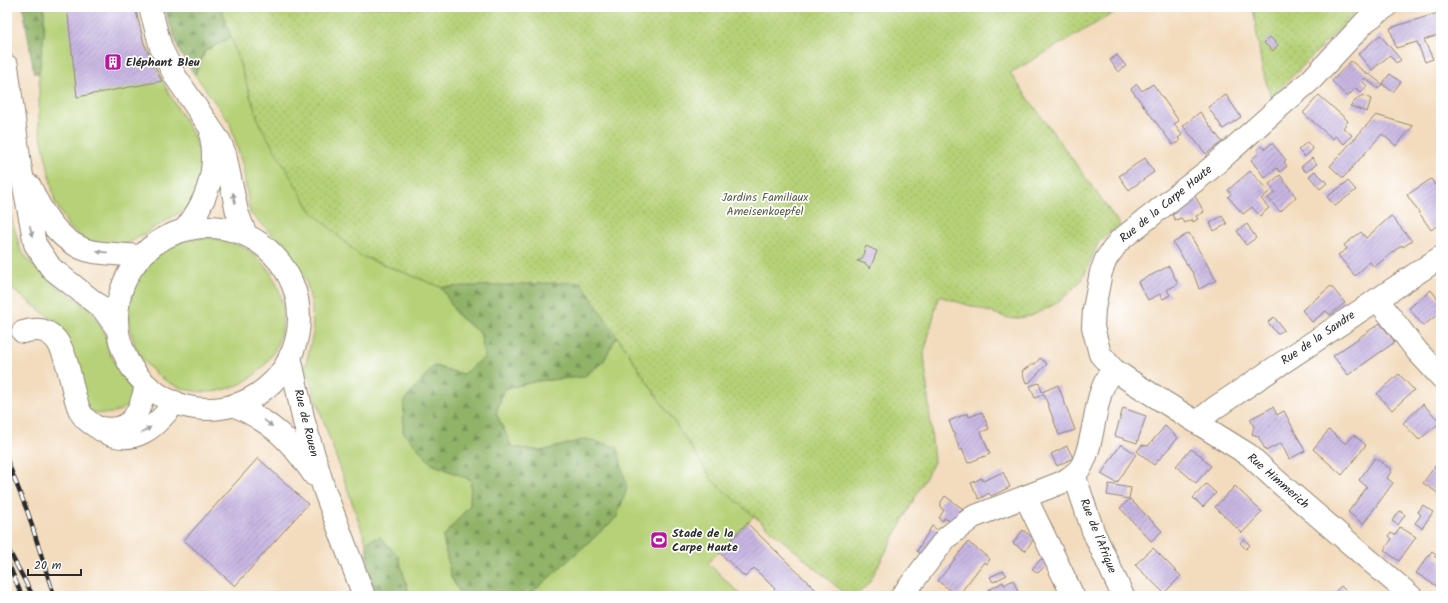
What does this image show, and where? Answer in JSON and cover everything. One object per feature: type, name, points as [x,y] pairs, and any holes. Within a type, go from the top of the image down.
[{"type":"street","points":[[150,7],[161,48],[175,76],[209,126],[225,154],[234,200],[246,235]]},
{"type":"street","name":"Rue de la Carpe Haute","points":[[1113,369],[1100,354],[1093,327],[1097,290],[1106,259],[1111,250],[1119,241],[1210,168],[1311,80],[1366,20],[1386,7]]},
{"type":"street","points":[[7,66],[20,165],[35,244],[51,268],[102,309],[118,330]]},
{"type":"street","points":[[184,230],[204,201],[210,181],[213,145],[209,126]]},
{"type":"street","points":[[20,165],[36,201],[49,222],[62,236],[74,245],[94,252],[141,256]]},
{"type":"street","points":[[200,227],[220,227],[246,235],[257,241],[273,254],[292,284],[298,306],[298,325],[295,342],[290,356],[281,371],[269,385],[255,395],[234,405],[216,408],[198,408],[161,396],[146,385],[134,371],[125,356],[118,330],[117,309],[120,293],[128,274],[141,256],[166,237],[184,230],[200,227]]},
{"type":"street","name":"Rue de la Sandre","points":[[1197,422],[1216,407],[1441,258]]},
{"type":"street","points":[[1377,299],[1418,352],[1441,377]]},
{"type":"street","points":[[23,332],[30,330],[44,331],[51,335],[58,343],[64,353],[73,391],[81,414],[89,423],[109,434],[129,438],[142,433],[153,426],[176,402]]},
{"type":"street","name":"Rue de Rouen","points":[[290,356],[304,422],[324,490],[364,596]]},
{"type":"street","points":[[902,596],[946,538],[973,518],[1064,482],[1082,466],[1091,437],[1104,383],[1113,369]]},
{"type":"street","name":"Rue Himmerich","points":[[1113,369],[1249,454],[1281,484],[1410,596]]},
{"type":"street","points":[[97,428],[115,429],[126,424],[136,416],[142,404],[146,385]]},
{"type":"street","name":"Rue de Rouen","points":[[234,405],[260,417],[285,436],[324,490]]},
{"type":"street","name":"Rue de l'Afrique","points":[[1074,474],[1094,531],[1123,596]]},
{"type":"street","points":[[1026,498],[1074,596]]},
{"type":"green space","points":[[23,7],[44,7],[44,34],[39,73],[34,73]]},
{"type":"green space","points":[[44,7],[135,7],[144,43],[166,88],[192,133],[203,158],[199,189],[187,208],[129,243],[108,244],[86,241],[69,227],[55,202],[39,126],[39,73],[44,34]]},
{"type":"green space","points":[[164,7],[221,7],[231,37],[205,51],[195,75],[180,53]]},
{"type":"green space","name":"Jardins Familiaux Ameisenkoepfel","points":[[221,7],[1124,7],[1010,73],[1120,225],[1099,241],[1082,280],[1059,302],[1031,316],[1012,319],[939,296],[924,353],[934,462],[869,583],[856,596],[848,596],[714,482],[581,282],[441,287],[359,255],[311,211],[260,125]]},
{"type":"green space","points":[[1253,7],[1361,7],[1271,98],[1262,68]]},
{"type":"green space","points":[[231,37],[260,125],[359,255],[441,287],[458,316],[481,334],[484,358],[463,374],[434,366],[404,401],[404,432],[432,464],[471,480],[470,505],[443,537],[451,577],[462,596],[410,596],[398,556],[380,537],[366,542],[305,368],[313,333],[312,305],[306,280],[279,241],[250,213],[243,167],[230,123],[195,75],[205,51]]},
{"type":"green space","points":[[7,201],[20,249],[33,266],[55,285],[90,309],[104,332],[110,354],[133,392],[131,404],[125,408],[104,414],[87,410],[67,342],[54,321],[7,285]]},
{"type":"green space","points":[[198,238],[214,238],[228,241],[242,247],[255,255],[266,266],[280,293],[283,315],[280,337],[274,351],[266,364],[255,375],[228,389],[214,392],[198,392],[184,389],[170,383],[157,375],[146,364],[132,337],[129,323],[129,307],[132,293],[138,279],[146,266],[157,255],[184,241]]},
{"type":"green space","points":[[581,282],[617,336],[603,362],[583,377],[537,381],[504,389],[496,413],[512,447],[542,451],[586,439],[617,447],[627,488],[617,517],[528,596],[462,596],[451,577],[443,537],[470,505],[471,480],[432,464],[403,432],[404,401],[434,366],[463,374],[484,358],[481,334],[458,316],[441,287]]},
{"type":"green space","points":[[617,336],[714,482],[754,516],[708,563],[742,596],[528,596],[617,517],[586,439],[542,451],[512,447],[496,413],[504,389],[537,381],[583,377],[603,362]]},
{"type":"green space","points":[[380,537],[398,556],[410,596],[378,596],[370,577],[366,542]]},
{"type":"building","name":"Eléphant Bleu","points":[[67,7],[135,7],[144,43],[162,81],[77,97]]},
{"type":"building","points":[[1441,12],[1441,34],[1424,40],[1433,59],[1425,62],[1417,42],[1396,48],[1390,28]]},
{"type":"building","points":[[1380,35],[1401,60],[1396,63],[1390,55],[1372,70],[1358,54]]},
{"type":"building","points":[[1270,37],[1278,45],[1273,51],[1264,43]]},
{"type":"building","points":[[1441,53],[1441,64],[1437,55]]},
{"type":"building","points":[[1117,55],[1126,66],[1118,72],[1110,60]]},
{"type":"building","points":[[1351,61],[1382,84],[1378,89],[1365,78],[1362,81],[1367,86],[1361,93],[1356,88],[1347,97],[1332,81]]},
{"type":"building","points":[[1390,74],[1401,82],[1393,92],[1382,84]]},
{"type":"building","points":[[1137,84],[1142,91],[1153,84],[1179,121],[1174,124],[1182,135],[1178,138],[1180,141],[1173,145],[1131,89]]},
{"type":"building","points":[[1226,95],[1241,117],[1223,129],[1208,107]]},
{"type":"building","points":[[1319,95],[1348,121],[1343,128],[1352,135],[1344,144],[1335,136],[1333,139],[1303,113]]},
{"type":"building","points":[[1363,95],[1371,99],[1367,112],[1350,106]]},
{"type":"building","points":[[1200,112],[1222,142],[1206,154],[1183,126]]},
{"type":"building","points":[[1376,115],[1413,126],[1396,146],[1382,134],[1343,178],[1330,166]]},
{"type":"building","points":[[1307,142],[1313,149],[1305,157],[1298,150]]},
{"type":"building","points":[[1272,143],[1286,160],[1284,162],[1287,166],[1280,172],[1277,168],[1265,178],[1251,160],[1259,153],[1257,150],[1262,146],[1265,149]]},
{"type":"building","points":[[1145,158],[1154,172],[1129,190],[1119,176]]},
{"type":"building","points":[[1312,158],[1317,164],[1306,172],[1301,167]]},
{"type":"building","points":[[1250,171],[1269,192],[1261,199],[1269,208],[1260,216],[1252,207],[1243,214],[1228,197],[1231,194],[1228,190]]},
{"type":"building","points":[[1315,171],[1327,183],[1320,189],[1309,176]]},
{"type":"building","points":[[1280,175],[1296,197],[1280,212],[1268,198],[1275,192],[1269,184]]},
{"type":"building","points":[[1431,179],[1441,194],[1441,223],[1431,230],[1407,195]]},
{"type":"building","points":[[1348,181],[1356,190],[1335,206],[1327,197]]},
{"type":"building","points":[[1195,196],[1204,212],[1196,216],[1198,219],[1193,222],[1192,219],[1184,223],[1181,218],[1175,220],[1172,215],[1177,212],[1174,207]]},
{"type":"building","points":[[1222,216],[1227,224],[1214,231],[1210,223]]},
{"type":"building","points":[[1391,216],[1412,241],[1403,247],[1402,245],[1374,267],[1370,262],[1355,276],[1338,255],[1347,249],[1344,245],[1361,232],[1366,238]]},
{"type":"building","points":[[1247,224],[1256,238],[1246,245],[1237,231]]},
{"type":"building","points":[[1189,233],[1216,280],[1199,289],[1194,275],[1173,243]]},
{"type":"building","points":[[866,246],[877,251],[870,269],[866,264],[857,261],[862,259]]},
{"type":"building","points":[[1169,266],[1178,284],[1167,290],[1170,295],[1163,299],[1160,294],[1148,300],[1138,282]]},
{"type":"building","points":[[1331,286],[1345,303],[1330,315],[1326,311],[1312,322],[1302,310]]},
{"type":"building","points":[[1431,290],[1441,303],[1441,312],[1423,326],[1409,308]]},
{"type":"building","points":[[1274,317],[1284,330],[1277,334],[1268,322]]},
{"type":"building","points":[[1380,323],[1395,342],[1348,375],[1333,356]]},
{"type":"building","points":[[1040,358],[1047,364],[1030,382],[1026,383],[1022,371],[1035,364]]},
{"type":"building","points":[[1399,374],[1414,390],[1392,410],[1377,394]]},
{"type":"building","points":[[1039,383],[1042,392],[1058,385],[1075,430],[1059,435],[1044,394],[1035,398],[1030,386]]},
{"type":"building","points":[[1423,404],[1440,422],[1419,440],[1403,423]]},
{"type":"building","points":[[1273,407],[1277,415],[1284,411],[1305,451],[1289,459],[1281,443],[1266,451],[1258,436],[1252,434],[1254,427],[1250,419]]},
{"type":"building","points":[[1123,408],[1146,416],[1137,443],[1115,436]]},
{"type":"building","points":[[982,412],[989,429],[981,432],[990,454],[968,463],[962,449],[960,450],[949,421],[968,413],[969,417]]},
{"type":"building","points":[[1165,426],[1178,438],[1154,465],[1137,451],[1142,445],[1148,446]]},
{"type":"building","points":[[1329,430],[1346,444],[1354,435],[1366,445],[1342,475],[1313,449]]},
{"type":"building","points":[[1121,444],[1136,454],[1117,483],[1101,474]]},
{"type":"building","points":[[1067,446],[1073,458],[1057,466],[1051,454]]},
{"type":"building","points":[[1191,449],[1202,456],[1203,459],[1211,466],[1196,483],[1176,466]]},
{"type":"building","points":[[258,458],[308,504],[235,586],[184,540]]},
{"type":"building","points":[[1375,458],[1392,470],[1387,478],[1393,483],[1363,524],[1348,512],[1367,487],[1359,480]]},
{"type":"building","points":[[1441,458],[1441,495],[1423,483]]},
{"type":"building","points":[[1003,472],[1010,487],[991,496],[989,493],[979,499],[971,483],[982,478],[983,481]]},
{"type":"building","points":[[1109,484],[1131,488],[1129,499],[1107,495]]},
{"type":"building","points":[[1206,484],[1216,493],[1203,507],[1193,498]]},
{"type":"building","points":[[1235,486],[1262,512],[1242,533],[1215,507]]},
{"type":"building","points":[[945,496],[963,509],[951,522],[944,518],[943,521],[939,518],[944,510],[941,508],[941,502]]},
{"type":"building","points":[[1130,499],[1162,531],[1151,541],[1120,508]]},
{"type":"building","points":[[1423,505],[1433,512],[1422,528],[1415,523],[1421,515],[1418,512]]},
{"type":"building","points":[[1400,511],[1405,515],[1398,525],[1392,521]]},
{"type":"building","points":[[747,523],[819,593],[820,592],[825,596],[772,596],[770,594],[775,589],[754,568],[745,577],[719,552]]},
{"type":"building","points":[[932,526],[942,533],[924,556],[917,551]]},
{"type":"building","points":[[1400,527],[1416,537],[1399,561],[1384,550],[1392,539],[1389,536],[1391,533],[1395,535]]},
{"type":"building","points":[[1023,530],[1034,539],[1025,551],[1013,543]]},
{"type":"building","points":[[1244,539],[1250,545],[1246,549],[1240,543]]},
{"type":"building","points":[[968,542],[990,559],[987,564],[984,562],[958,596],[938,581]]},
{"type":"building","points":[[1153,548],[1181,576],[1164,593],[1135,565]]},
{"type":"building","points":[[1432,551],[1436,554],[1434,556],[1441,561],[1441,589],[1416,573]]},
{"type":"building","points":[[1041,559],[1047,564],[1038,573],[1032,569]]},
{"type":"building","points":[[1003,571],[1007,575],[993,582],[990,577]]},
{"type":"building","points":[[1013,580],[1020,596],[990,596],[987,591],[1003,582],[1004,585]]},
{"type":"building","points":[[1341,586],[1349,594],[1351,591],[1356,596],[1331,596]]},
{"type":"railway","points":[[7,460],[28,513],[54,596]]},
{"type":"railway","points":[[7,547],[33,596]]},
{"type":"railway","points":[[7,560],[22,596]]},
{"type":"place","name":"Eléphant Bleu","points":[[113,62]]},
{"type":"place","name":"Stade de la Carpe Haute","points":[[659,540]]}]
